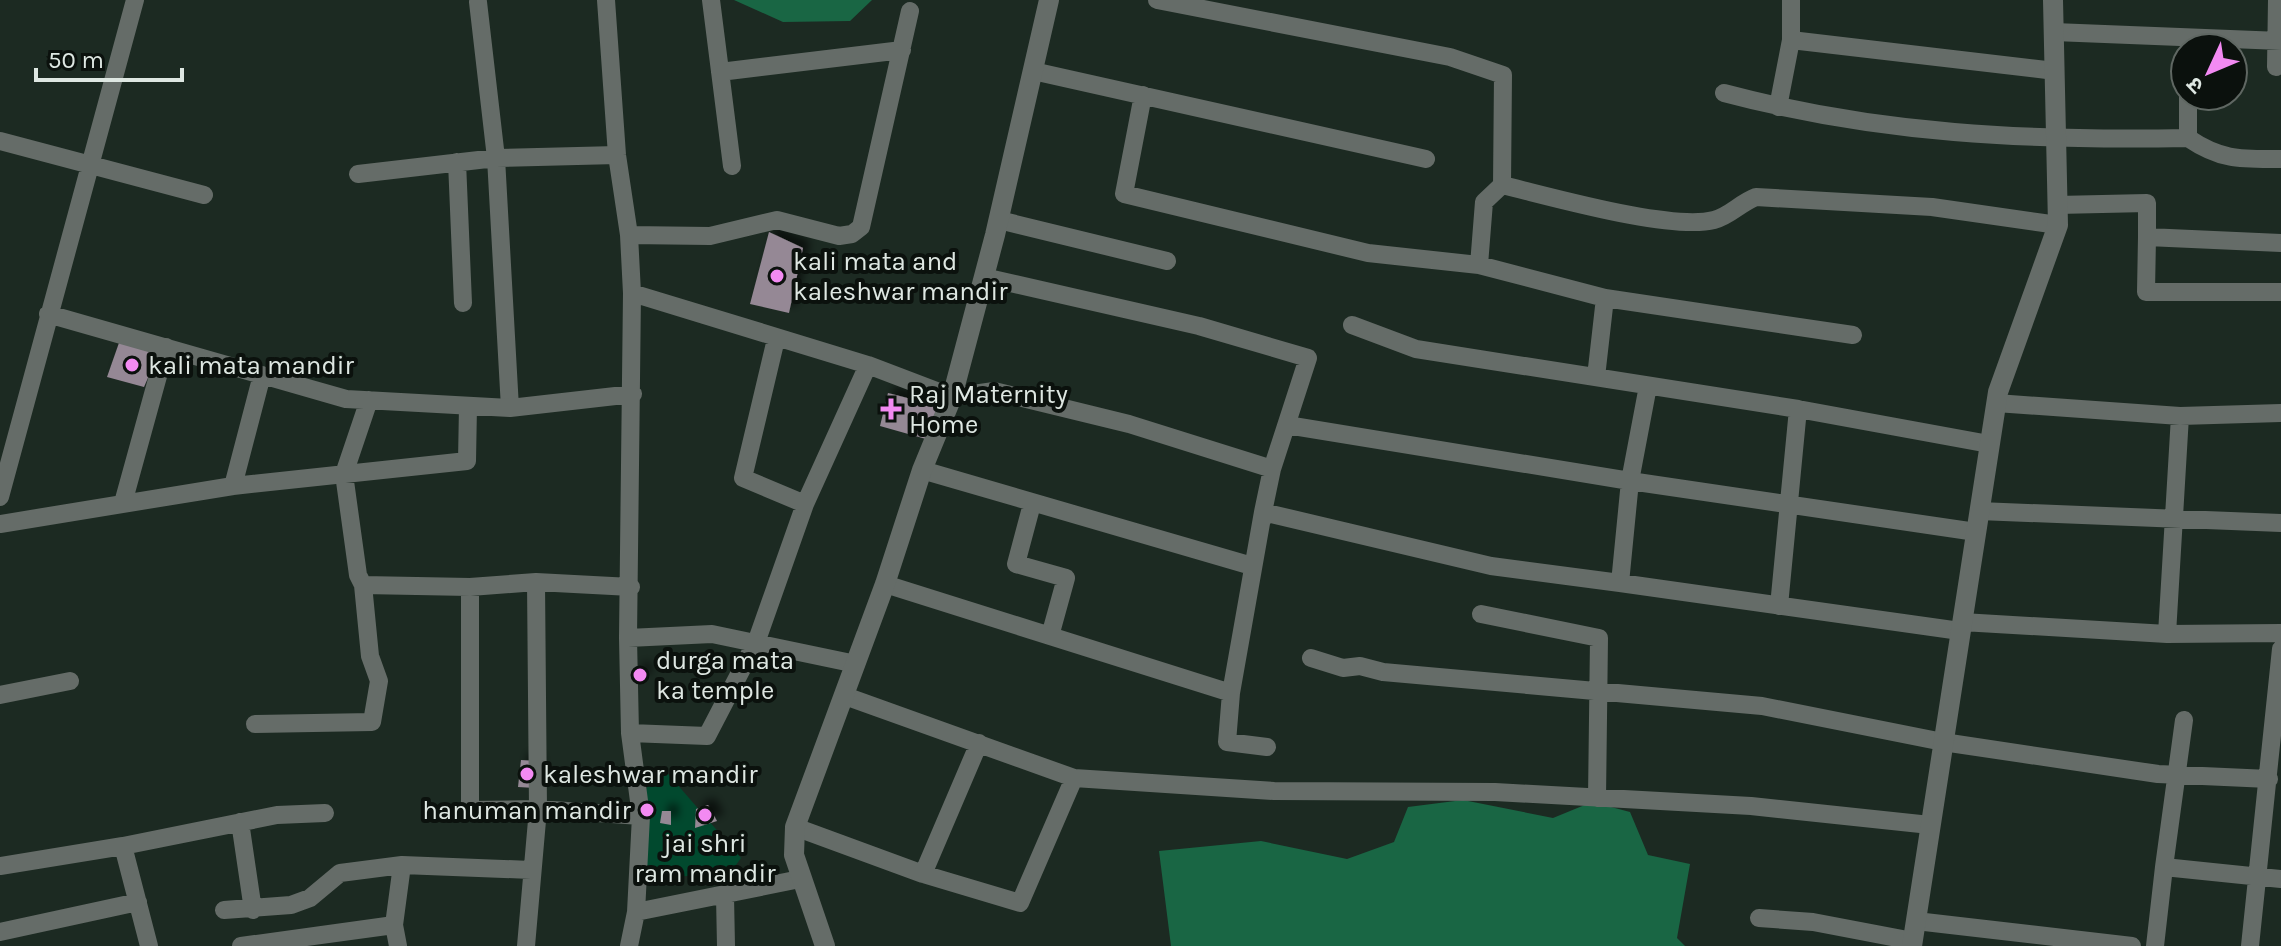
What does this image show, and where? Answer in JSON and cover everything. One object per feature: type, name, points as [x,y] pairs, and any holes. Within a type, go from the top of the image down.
[{"type":"street","points":[[0,497],[135,0]]},
{"type":"street","points":[[606,0],[617,155],[629,235],[632,293],[631,587],[628,638],[630,733],[641,816],[636,912],[629,946]]},
{"type":"street","points":[[711,0],[732,166]]},
{"type":"street","points":[[825,946],[800,879],[794,855],[795,827],[885,584],[922,470],[952,397],[999,220],[1049,0]]},
{"type":"street","points":[[1157,0],[1450,57],[1503,75],[1502,185],[1484,202],[1479,265]]},
{"type":"street","points":[[1778,107],[1791,40],[1791,0]]},
{"type":"street","points":[[1913,936],[1996,403],[2058,215],[2053,0]]},
{"type":"street","points":[[2276,67],[2279,41],[2277,0]]},
{"type":"street","points":[[478,2],[496,158],[510,408]]},
{"type":"street","points":[[629,235],[710,236],[777,220],[839,236],[852,234],[861,227],[910,11]]},
{"type":"street","points":[[2054,32],[2169,41]]},
{"type":"street","points":[[1791,40],[2055,71]]},
{"type":"street","points":[[2249,41],[2279,41]]},
{"type":"street","points":[[720,72],[902,50]]},
{"type":"street","points":[[1033,71],[1426,159]]},
{"type":"street","points":[[1724,93],[1862,123],[2056,140],[2188,138],[2210,153],[2233,159],[2281,159]]},
{"type":"street","points":[[1143,95],[1124,194],[1368,253],[1479,265],[1605,298],[1853,335]]},
{"type":"street","points":[[2188,112],[2188,138]]},
{"type":"street","points":[[0,141],[204,195]]},
{"type":"street","points":[[358,174],[496,158],[617,155]]},
{"type":"street","points":[[457,162],[463,303]]},
{"type":"street","points":[[1502,185],[1645,217],[1712,221],[1756,197],[2058,215],[2147,203],[2146,292],[2281,292]]},
{"type":"street","points":[[999,220],[1167,261]]},
{"type":"street","points":[[2147,237],[2281,243]]},
{"type":"street","points":[[984,277],[1199,326],[1308,358],[1272,469],[1231,693],[1227,742],[1267,747]]},
{"type":"street","points":[[632,293],[868,365],[952,397],[994,391],[1129,424],[1272,469]]},
{"type":"street","points":[[1596,377],[1605,298]]},
{"type":"street","points":[[48,314],[346,399],[510,408],[633,394]]},
{"type":"street","points":[[1352,325],[1416,349],[1798,409],[1989,444]]},
{"type":"street","points":[[776,339],[743,478],[805,504]]},
{"type":"street","points":[[123,503],[166,347]]},
{"type":"street","points":[[630,733],[707,736],[757,640],[805,504],[868,365]]},
{"type":"street","points":[[233,486],[262,375]]},
{"type":"street","points":[[1620,583],[1630,481],[1648,386]]},
{"type":"street","points":[[255,724],[372,722],[379,681],[370,656],[363,585],[358,575],[344,474],[369,400]]},
{"type":"street","points":[[1996,403],[2180,416],[2281,413]]},
{"type":"street","points":[[0,524],[233,486],[467,461],[468,406]]},
{"type":"street","points":[[1779,606],[1798,409]]},
{"type":"street","points":[[2167,634],[2180,416]]},
{"type":"street","points":[[1287,425],[1789,506],[1978,521],[2281,523]]},
{"type":"street","points":[[922,470],[1252,566]]},
{"type":"street","points":[[1032,504],[1016,564],[1066,578],[1050,636]]},
{"type":"street","points":[[1263,512],[1491,566],[1779,606],[1961,627],[2167,634],[2281,633]]},
{"type":"street","points":[[363,585],[470,587],[536,582],[631,587]]},
{"type":"street","points":[[526,946],[538,809],[536,582]]},
{"type":"street","points":[[885,584],[1231,693]]},
{"type":"street","points":[[470,587],[470,810],[538,809],[641,816]]},
{"type":"street","points":[[1481,614],[1599,638],[1597,798]]},
{"type":"street","points":[[628,638],[712,634],[757,640],[856,664]]},
{"type":"street","points":[[2250,946],[2281,649]]},
{"type":"street","points":[[1311,658],[1343,668],[1360,666],[1383,672],[1762,706],[1943,742],[2176,776],[2269,779]]},
{"type":"street","points":[[0,695],[70,681]]},
{"type":"street","points":[[845,696],[1074,778],[1274,791],[1495,792],[1751,806],[1930,825]]},
{"type":"street","points":[[2155,946],[2184,720]]},
{"type":"street","points":[[923,874],[979,743]]},
{"type":"street","points":[[795,827],[923,874],[1020,903],[1074,778]]},
{"type":"street","points":[[0,866],[123,846],[277,815],[325,813]]},
{"type":"street","points":[[240,822],[253,910]]},
{"type":"street","points":[[123,846],[149,946]]},
{"type":"street","points":[[224,910],[291,905],[310,898],[340,873],[402,865],[531,870]]},
{"type":"street","points":[[398,946],[394,925],[402,865]]},
{"type":"street","points":[[2164,867],[2281,879]]},
{"type":"street","points":[[636,912],[800,879]]},
{"type":"street","points":[[725,896],[726,946]]},
{"type":"street","points":[[0,932],[138,902]]},
{"type":"street","points":[[1759,918],[1913,936],[2132,946]]},
{"type":"street","points":[[241,946],[394,925]]},
{"type":"shaded area","points":[[734,0],[872,0],[850,21],[783,22]]},
{"type":"shaded area","points":[[663,768],[741,858],[731,872],[632,881],[649,772]]},
{"type":"shaded area","points":[[1463,800],[1553,818],[1592,802],[1630,812],[1648,855],[1690,864],[1677,938],[1685,946],[1171,946],[1159,851],[1261,841],[1347,859],[1394,842],[1408,807]]},
{"type":"building","name":"kali mata and kaleshwar mandir","points":[[769,232],[803,248],[789,313],[750,304]]},
{"type":"building","name":"kali mata mandir","points":[[120,340],[159,352],[144,387],[107,377]]},
{"type":"building","points":[[888,393],[942,407],[933,441],[880,426]]},
{"type":"building","name":"durga mata ka temple","points":[[636,669],[644,669],[644,681],[636,680]]},
{"type":"building","name":"kaleshwar mandir","points":[[521,760],[536,761],[535,788],[518,787]]},
{"type":"building","name":"jai shri ram mandir","points":[[708,805],[717,821],[695,828],[696,809]]},
{"type":"building","points":[[662,811],[671,811],[671,825],[660,823]]},
{"type":"place","name":"kali mata and kaleshwar mandir","points":[[777,276]]},
{"type":"place","name":"kali mata mandir","points":[[132,365]]},
{"type":"place","name":"Raj Maternity Home","points":[[891,409]]},
{"type":"place","name":"durga mata ka temple","points":[[640,675]]},
{"type":"place","name":"kaleshwar mandir","points":[[527,774]]},
{"type":"place","name":"hanuman mandir","points":[[647,810]]},
{"type":"place","name":"jai shri ram mandir","points":[[705,815]]}]
